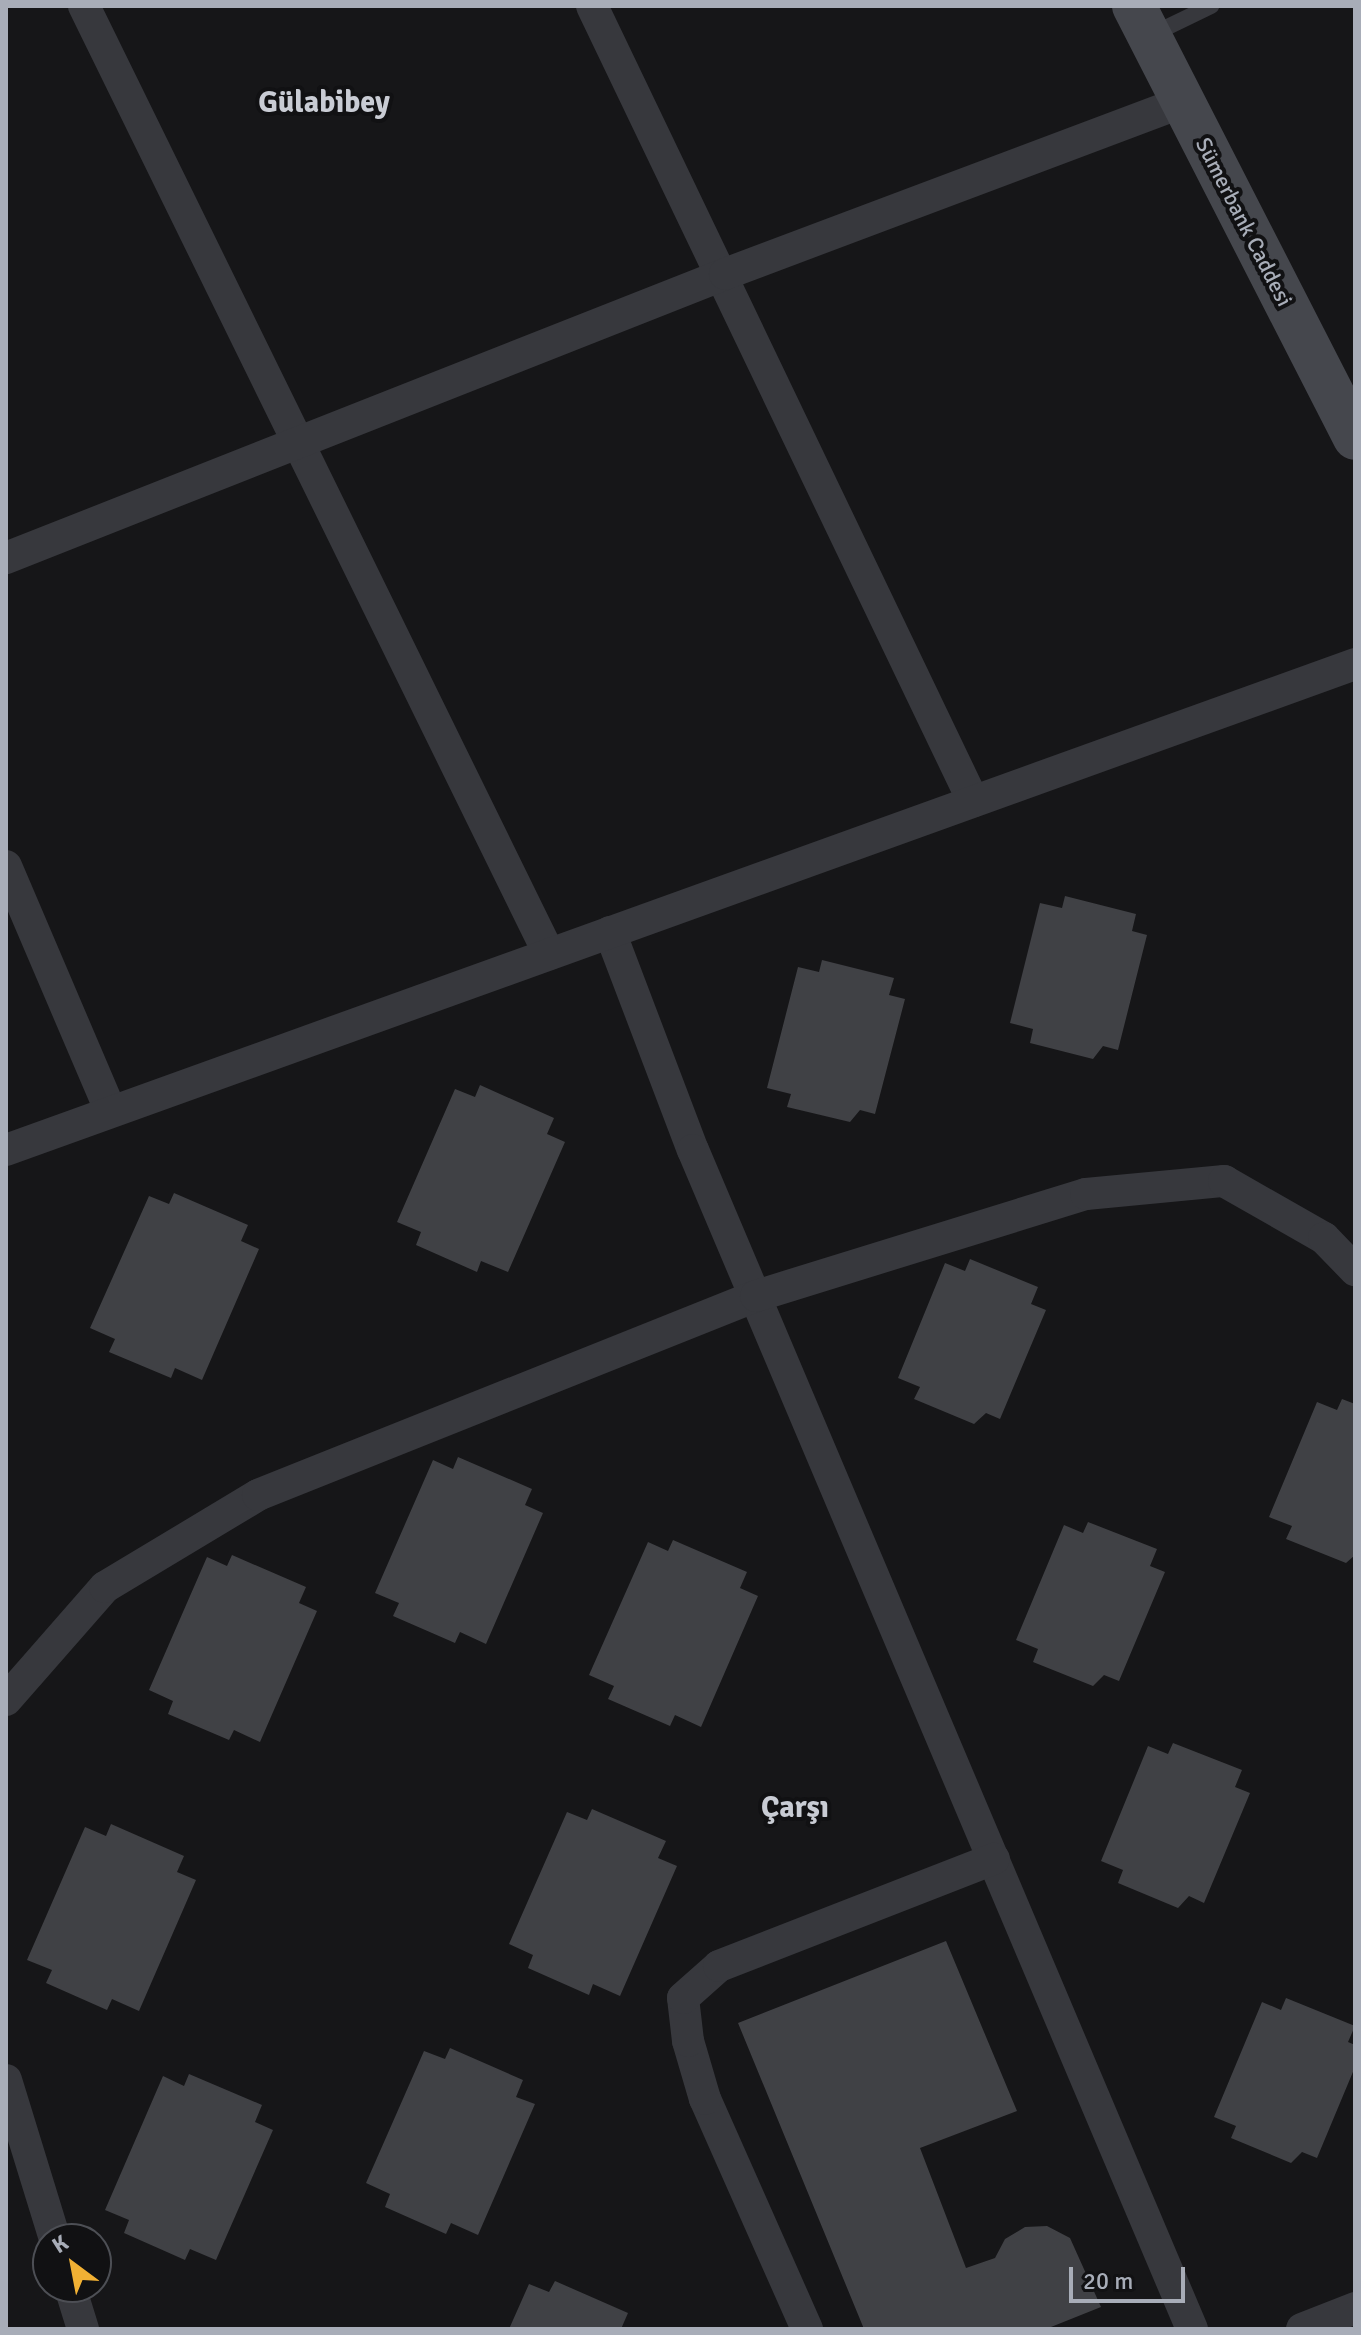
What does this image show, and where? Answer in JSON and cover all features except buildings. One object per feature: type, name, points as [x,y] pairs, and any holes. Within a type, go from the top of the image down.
[{"type":"street","points":[[84,6],[549,954]]},
{"type":"street","points":[[592,6],[725,274],[973,801]]},
{"type":"street","name":"Sümerbank Caddesi","points":[[1142,21],[1355,438]]},
{"type":"street","points":[[6,558],[299,445],[725,274],[1182,102]]},
{"type":"street","points":[[6,1150],[1355,664]]},
{"type":"street","points":[[6,866],[111,1112]]},
{"type":"street","points":[[610,932],[756,1296],[1192,2329]]},
{"type":"street","points":[[6,1700],[105,1587],[258,1495],[756,1296],[1086,1194],[1224,1181],[1324,1238],[1355,1270]]},
{"type":"street","points":[[807,2329],[705,2099],[688,2041],[683,1998],[719,1966],[994,1859]]},
{"type":"street","points":[[6,2080],[50,2223]]},
{"type":"street","points":[[75,2303],[83,2329]]},
{"type":"street","points":[[1302,2329],[1355,2308]]},
{"type":"lane","points":[[1142,21],[1211,6]]},
{"type":"district","name":"Gülabibey","points":[[324,103]]},
{"type":"district","name":"Çarşı","points":[[795,1808]]}]
